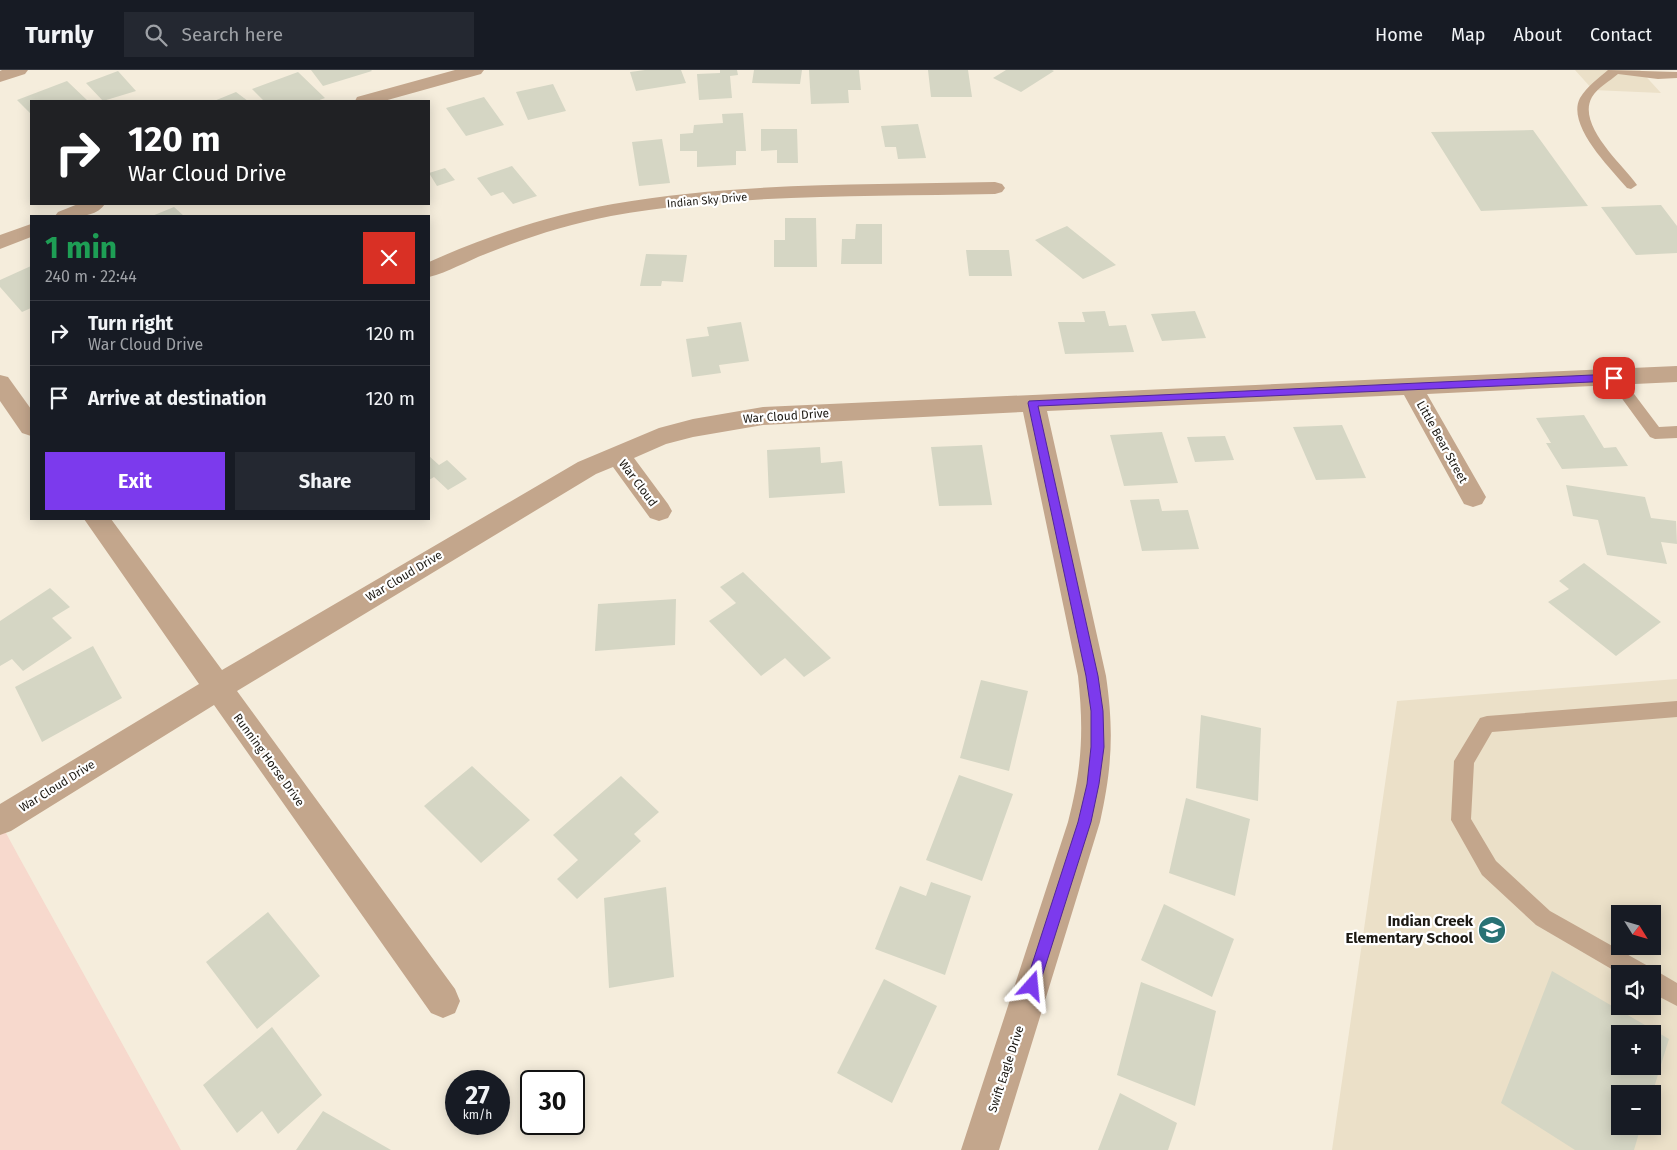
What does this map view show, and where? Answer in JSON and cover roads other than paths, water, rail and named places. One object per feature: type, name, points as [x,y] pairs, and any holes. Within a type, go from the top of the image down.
[{"type":"street","points":[[0,77],[19,70]]},
{"type":"street","points":[[368,100],[475,70]]},
{"type":"street","name":"Indian Sky Drive","points":[[430,270],[499,240],[557,223],[611,211],[671,202],[772,194],[995,188]]},
{"type":"street","points":[[68,215],[93,205]]},
{"type":"street","points":[[0,243],[30,230]]},
{"type":"street","name":"War Cloud Drive","points":[[0,821],[217,688],[587,468],[660,437],[693,428],[762,416],[1677,374]]},
{"type":"street","points":[[0,383],[30,426]]},
{"type":"street","name":"Little Bear Street","points":[[1411,387],[1473,497]]},
{"type":"street","name":"Swift Eagle Drive","points":[[980,1150],[1084,822],[1093,784],[1098,747],[1097,711],[1092,676],[1033,403]]},
{"type":"street","name":"War Cloud","points":[[617,454],[659,511]]},
{"type":"street","name":"Running Horse Drive","points":[[98,520],[443,1001]]},
{"type":"lane","points":[[1631,185],[1591,135],[1584,117],[1584,101],[1591,92],[1616,70],[1658,76],[1677,75]]},
{"type":"lane","points":[[1614,378],[1655,433],[1677,432]]},
{"type":"lane","points":[[1624,965],[1543,918],[1489,868],[1460,820],[1464,761],[1487,724],[1677,709]]},
{"type":"lane","points":[[1661,986],[1677,995]]},
{"type":"place","name":"Indian Creek Elementary School","points":[[1492,930]]}]
